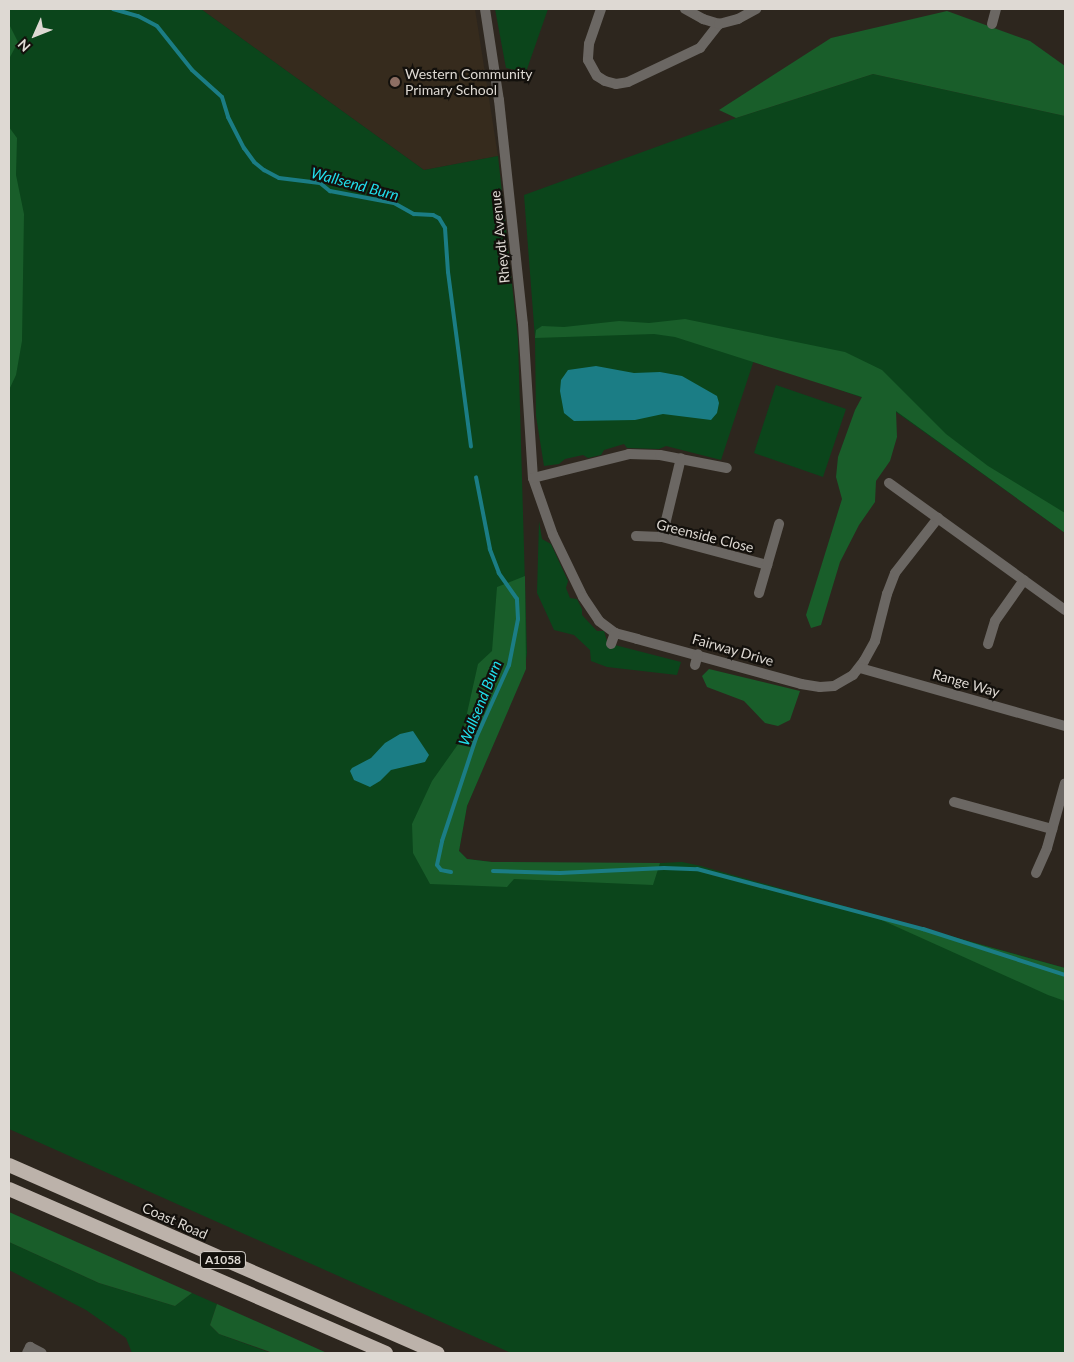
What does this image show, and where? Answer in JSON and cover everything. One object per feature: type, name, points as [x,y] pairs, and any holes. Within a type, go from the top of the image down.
[{"type":"highway","name":"Coast Road","points":[[9,1165],[438,1353]]},
{"type":"highway","name":"A1058","points":[[9,1189],[386,1353]]},
{"type":"street","name":"Rheydt Avenue","points":[[485,9],[499,100],[523,324],[530,463]]},
{"type":"street","points":[[600,9],[589,44],[588,60],[597,76],[605,81],[616,84],[628,82],[700,48],[719,24]]},
{"type":"street","points":[[685,9],[703,19],[719,24],[738,19],[756,9]]},
{"type":"street","points":[[992,24],[996,9]]},
{"type":"street","points":[[533,478],[621,456],[644,454],[681,458],[727,468]]},
{"type":"street","points":[[662,537],[681,458]]},
{"type":"street","name":"Fairway Drive","points":[[530,463],[533,478],[553,535],[583,598],[599,621],[615,633],[698,654],[800,684],[820,687],[842,683],[860,668],[875,641],[887,594],[895,573],[938,518]]},
{"type":"street","points":[[889,483],[1065,610]]},
{"type":"street","points":[[759,593],[778,524]]},
{"type":"street","name":"Greenside Close","points":[[636,536],[662,537],[767,565]]},
{"type":"street","points":[[988,644],[995,621],[1024,580]]},
{"type":"street","points":[[611,644],[615,633]]},
{"type":"street","points":[[695,666],[698,654]]},
{"type":"street","name":"Range Way","points":[[860,668],[1065,726]]},
{"type":"street","points":[[1036,873],[1052,829],[1065,784]]},
{"type":"street","points":[[954,802],[1052,829]]},
{"type":"street","points":[[27,1353],[30,1347],[42,1353]]},
{"type":"shaded area","name":"Western Community Primary School","points":[[201,9],[475,9],[498,156],[424,170]]},
{"type":"green space","points":[[9,9],[201,9],[424,170],[498,156],[518,339],[527,653],[525,667],[467,806],[459,851],[467,859],[492,862],[621,865],[682,862],[1065,968],[1065,1353],[511,1353],[9,1129]]},
{"type":"green space","points":[[495,9],[548,9],[526,72],[506,68]]},
{"type":"green space","points":[[947,11],[1030,41],[1065,66],[1065,116],[873,74],[736,118],[719,110],[831,38]]},
{"type":"green space","points":[[9,24],[18,42],[9,59]]},
{"type":"green space","points":[[873,74],[1065,116],[1065,533],[889,407],[754,360],[721,460],[666,446],[659,449],[627,448],[624,444],[604,450],[601,455],[588,458],[583,455],[565,459],[559,464],[544,466],[536,416],[535,338],[524,195],[736,118]]},
{"type":"green space","points":[[9,127],[17,138],[16,175],[24,214],[22,341],[16,375],[9,390]]},
{"type":"green space","points":[[685,319],[845,352],[882,370],[946,434],[988,466],[1065,513],[1065,533],[896,411],[897,437],[890,461],[876,481],[875,502],[859,525],[840,562],[821,625],[811,628],[806,615],[842,499],[836,477],[838,457],[855,410],[862,397],[675,337],[654,334],[535,338],[536,330],[542,326],[564,327],[619,321],[649,323]]},
{"type":"green space","points":[[776,385],[846,409],[823,477],[754,453]]},
{"type":"green space","points":[[539,521],[542,539],[551,544],[568,581],[566,588],[570,598],[577,599],[582,609],[582,615],[597,631],[604,631],[607,641],[611,644],[681,662],[677,675],[607,667],[591,661],[590,650],[574,635],[554,630],[537,593]]},
{"type":"green space","points":[[525,576],[526,669],[467,806],[459,851],[467,859],[492,862],[660,863],[653,885],[514,879],[507,887],[430,884],[413,853],[412,824],[432,781],[461,740],[478,664],[492,651],[497,587]]},
{"type":"green space","points":[[709,669],[800,691],[790,720],[778,726],[765,723],[744,701],[707,687],[702,676]]},
{"type":"green space","points":[[866,913],[1065,968],[1065,1001],[1048,995]]},
{"type":"green space","points":[[9,1212],[192,1293],[175,1306],[99,1283],[9,1242]]},
{"type":"green space","points":[[9,1242],[99,1283],[175,1306],[192,1293],[217,1304],[210,1325],[219,1334],[271,1353],[132,1353],[126,1338],[86,1310],[9,1270]]},
{"type":"green space","points":[[217,1304],[327,1353],[273,1353],[219,1334],[210,1325]]},
{"type":"water","points":[[596,366],[634,373],[660,372],[682,376],[717,396],[719,403],[717,413],[711,420],[663,414],[635,420],[574,421],[564,413],[560,391],[561,380],[568,370]]},
{"type":"water","points":[[413,731],[429,755],[425,762],[391,770],[380,781],[370,787],[354,780],[350,771],[352,768],[371,758],[385,743],[400,734]]},
{"type":"waterway","name":"Wallsend Burn","points":[[113,9],[138,16],[157,26],[192,70],[222,97],[228,117],[244,148],[254,162],[264,170],[279,178],[320,183],[330,191],[394,203],[414,214],[433,215],[439,218],[445,228],[448,272],[471,446]]},
{"type":"waterway","name":"Wallsend Burn","points":[[451,872],[441,870],[437,865],[442,841],[476,738],[509,665],[518,619],[517,599],[499,573],[490,549],[476,477]]},
{"type":"waterway","points":[[493,871],[560,873],[664,868],[697,869],[923,929],[1065,975]]},
{"type":"place","name":"Western Community Primary School","points":[[395,82]]}]
